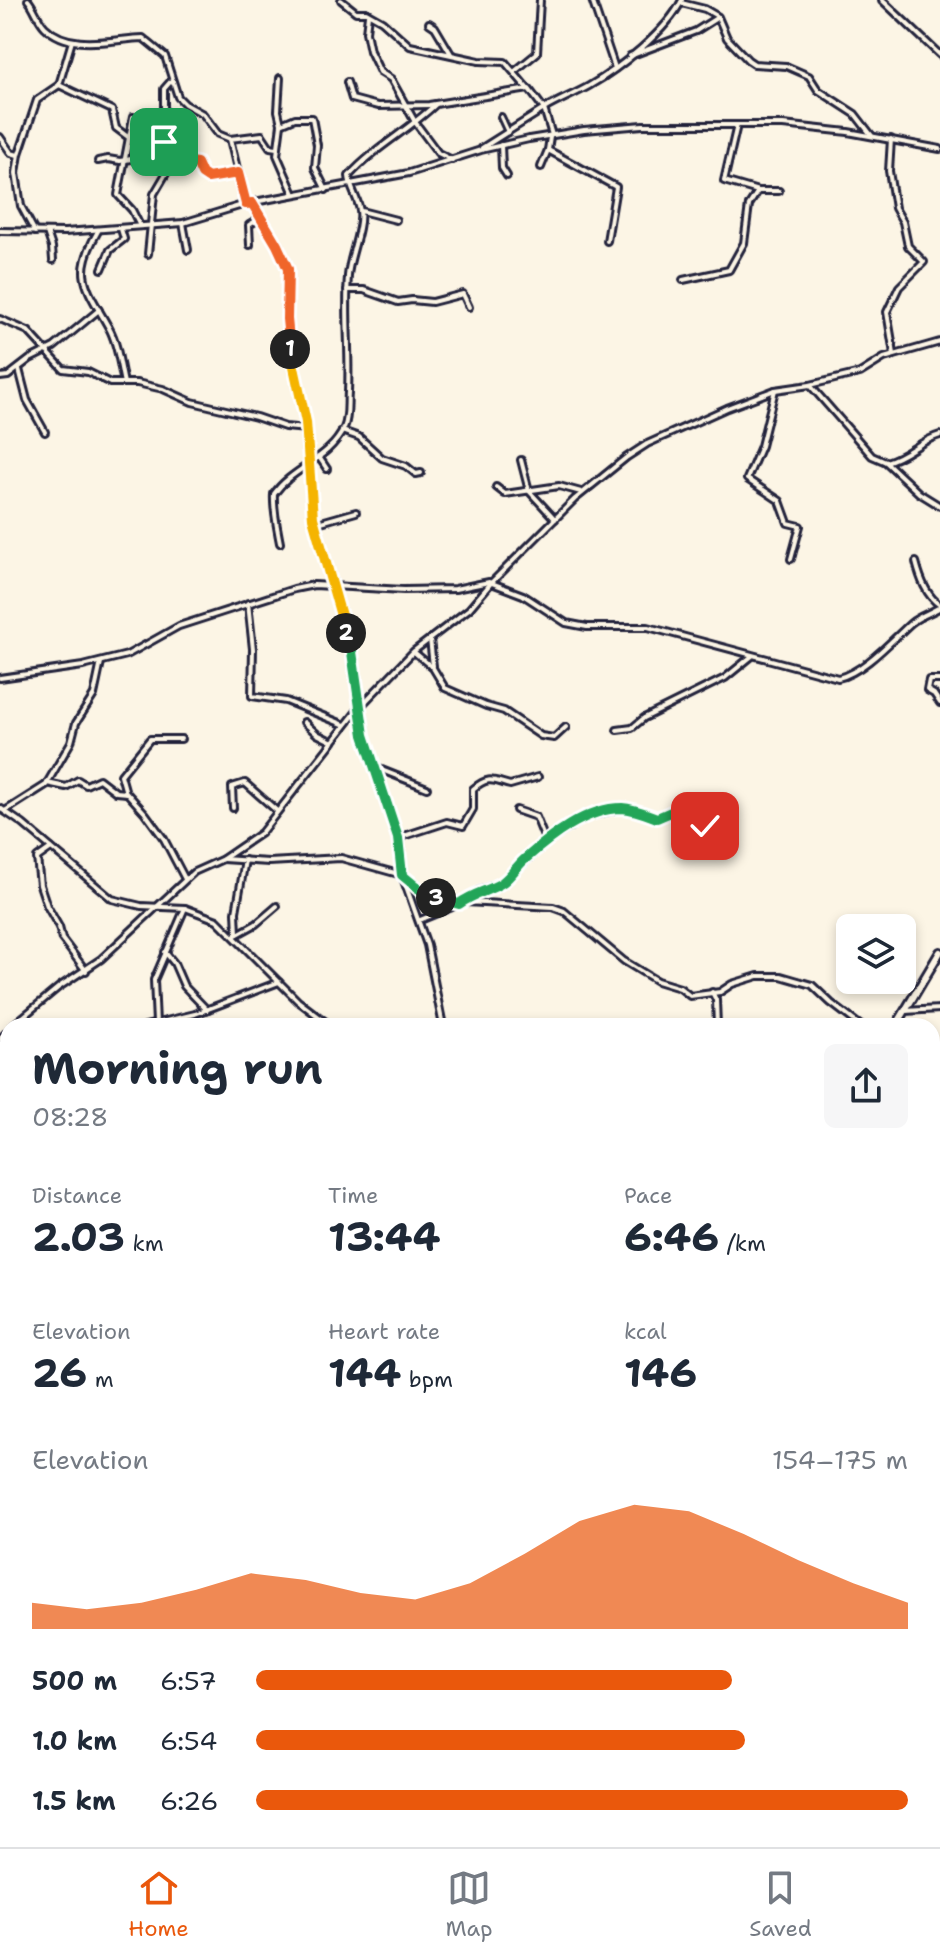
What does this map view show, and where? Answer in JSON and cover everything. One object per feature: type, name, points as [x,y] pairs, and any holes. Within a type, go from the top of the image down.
[{"type":"main road","points":[[901,1018],[940,952]]},
{"type":"street","points":[[28,0],[47,29],[62,38],[105,42],[143,38],[163,53],[178,97],[199,110],[218,134],[230,139],[262,135],[270,147],[277,148]]},
{"type":"street","points":[[341,0],[356,12],[369,14],[389,27],[410,46],[505,62],[544,109],[551,135],[541,167]]},
{"type":"street","points":[[514,71],[538,51],[540,0]]},
{"type":"street","points":[[592,0],[615,68]]},
{"type":"street","points":[[882,0],[940,55]]},
{"type":"street","points":[[477,151],[615,68],[668,20],[681,1],[717,16],[727,38],[751,63],[786,66],[809,76],[818,90],[855,114],[872,136]]},
{"type":"street","points":[[369,14],[365,29],[370,51],[380,72],[391,79],[415,122],[438,153],[452,160]]},
{"type":"street","points":[[630,56],[696,31],[717,16]]},
{"type":"street","points":[[429,23],[435,27],[452,55]]},
{"type":"street","points":[[35,232],[21,206],[16,173],[18,155],[37,100],[59,85],[72,41]]},
{"type":"street","points":[[280,78],[278,111],[281,124],[277,148],[279,161],[294,194]]},
{"type":"street","points":[[164,142],[164,89],[171,81]]},
{"type":"street","points":[[347,82],[352,99],[378,106],[436,104],[529,89]]},
{"type":"street","points":[[59,85],[112,110],[116,128],[128,137]]},
{"type":"street","points":[[280,543],[273,507],[274,494],[290,476],[319,457],[342,431],[347,418],[350,361],[347,290],[361,211],[350,186],[351,174],[436,104]]},
{"type":"street","points":[[133,117],[118,195],[132,210],[140,226]]},
{"type":"street","points":[[501,117],[508,132]]},
{"type":"street","points":[[281,124],[295,118],[312,118],[317,145],[315,168],[326,190]]},
{"type":"street","points":[[0,231],[98,231],[183,223],[294,194],[409,173],[501,145],[551,135],[643,125],[783,125],[872,136],[940,149]]},
{"type":"street","points":[[737,125],[724,181],[758,191],[779,191]]},
{"type":"street","points":[[145,133],[176,152],[154,194],[148,254]]},
{"type":"street","points":[[0,137],[11,153],[18,155]]},
{"type":"street","points":[[230,139],[249,204],[261,218],[288,269],[290,349],[307,429],[314,524],[351,645],[364,735],[398,838],[402,875],[420,920],[441,1018]]},
{"type":"street","points":[[891,139],[889,171],[895,208],[903,222],[908,246],[924,262],[899,287],[887,312],[894,354]]},
{"type":"street","points":[[501,145],[502,168],[507,176]]},
{"type":"street","points":[[548,150],[615,186],[607,241]]},
{"type":"street","points":[[98,161],[148,156],[197,163],[202,174],[211,179],[238,173]]},
{"type":"street","points":[[683,280],[729,270],[744,243],[749,205],[758,191]]},
{"type":"street","points":[[361,211],[396,220]]},
{"type":"street","points":[[250,245],[249,225],[261,218]]},
{"type":"street","points":[[183,223],[188,250]]},
{"type":"street","points":[[102,269],[110,250],[124,239],[121,229]]},
{"type":"street","points":[[98,231],[84,259],[83,274],[111,333],[124,383]]},
{"type":"street","points":[[47,232],[53,260]]},
{"type":"street","points":[[347,290],[364,290],[398,302],[432,302],[463,294],[469,307]]},
{"type":"street","points":[[0,377],[8,376],[60,343],[99,310]]},
{"type":"street","points":[[0,319],[28,331],[63,369],[85,371],[110,383],[163,389],[187,400],[285,427],[307,429]]},
{"type":"street","points":[[22,1018],[86,971],[185,879],[202,867],[223,859],[261,833],[360,707],[414,651],[469,609],[582,493],[647,444],[775,390],[860,373],[869,365],[894,354],[940,342]]},
{"type":"street","points":[[19,368],[27,400],[45,432]]},
{"type":"street","points":[[810,385],[872,456],[886,462],[919,493],[940,506]]},
{"type":"street","points":[[775,390],[761,446],[747,479],[780,501],[788,523],[800,526],[791,559]]},
{"type":"street","points":[[342,431],[362,439],[382,458],[406,466],[416,474],[421,473]]},
{"type":"street","points":[[886,462],[904,456],[926,439],[940,435]]},
{"type":"street","points":[[319,457],[327,469]]},
{"type":"street","points":[[521,460],[529,491],[555,519]]},
{"type":"street","points":[[496,487],[503,493],[559,486],[582,493]]},
{"type":"street","points":[[314,524],[356,512]]},
{"type":"street","points":[[0,678],[101,662],[132,653],[179,626],[314,585],[404,590],[455,589],[491,583],[523,595],[566,623],[587,627],[648,627],[835,678],[844,677],[898,637],[913,621],[940,606],[925,588],[916,562]]},
{"type":"street","points":[[248,603],[253,649],[252,696],[286,701],[345,725]]},
{"type":"street","points":[[430,637],[433,668]]},
{"type":"street","points":[[414,651],[433,668],[445,688],[504,711],[541,736],[554,738],[566,727]]},
{"type":"street","points":[[617,730],[636,726],[644,718],[725,678],[752,656]]},
{"type":"street","points":[[101,662],[94,695],[76,723],[71,742],[47,783],[2,810],[112,899],[125,904],[185,908],[217,920],[320,1018]]},
{"type":"street","points":[[940,680],[929,680],[927,690],[940,703]]},
{"type":"street","points":[[304,722],[317,734],[333,742]]},
{"type":"street","points":[[181,739],[150,739],[121,775],[126,793],[155,826],[185,879]]},
{"type":"street","points":[[374,767],[427,788]]},
{"type":"street","points":[[398,838],[447,822],[463,826],[473,809],[473,789],[484,782],[498,779],[510,785],[538,777]]},
{"type":"street","points":[[47,783],[67,787],[78,780],[86,785],[99,779],[116,792],[126,793]]},
{"type":"street","points":[[233,808],[232,787],[245,783],[277,811]]},
{"type":"street","points":[[420,920],[501,883],[546,842],[586,817],[610,809],[632,810],[657,818],[671,812],[705,826]]},
{"type":"street","points":[[516,810],[536,817],[546,842]]},
{"type":"street","points":[[51,848],[37,858],[41,891],[62,939],[86,971]]},
{"type":"street","points":[[223,859],[269,862],[341,858],[402,875],[426,894],[459,904],[553,907],[564,911],[624,961],[657,981],[680,988],[690,996],[720,992]]},
{"type":"street","points":[[236,935],[236,912],[245,860]]},
{"type":"street","points":[[236,935],[256,924],[277,906]]},
{"type":"street","points":[[156,1018],[154,980],[185,908]]},
{"type":"street","points":[[165,952],[174,963],[184,986],[207,1010]]},
{"type":"street","points":[[716,1000],[720,992],[732,984],[758,976],[781,976],[807,982],[851,1018]]},
{"type":"street","points":[[180,1018],[279,982]]},
{"type":"street","points":[[712,992],[716,1000],[717,1018]]},
{"type":"street","points":[[905,1011],[940,1009]]},
{"type":"route","points":[[164,142],[176,152],[174,160],[197,163],[202,174],[208,178],[238,173],[246,204],[252,203],[288,269],[288,334],[306,422],[313,518],[351,645],[364,735],[398,838],[402,875],[426,894],[459,904],[470,895],[506,880],[546,842],[597,813],[622,808],[659,818],[671,812],[705,826]]}]
